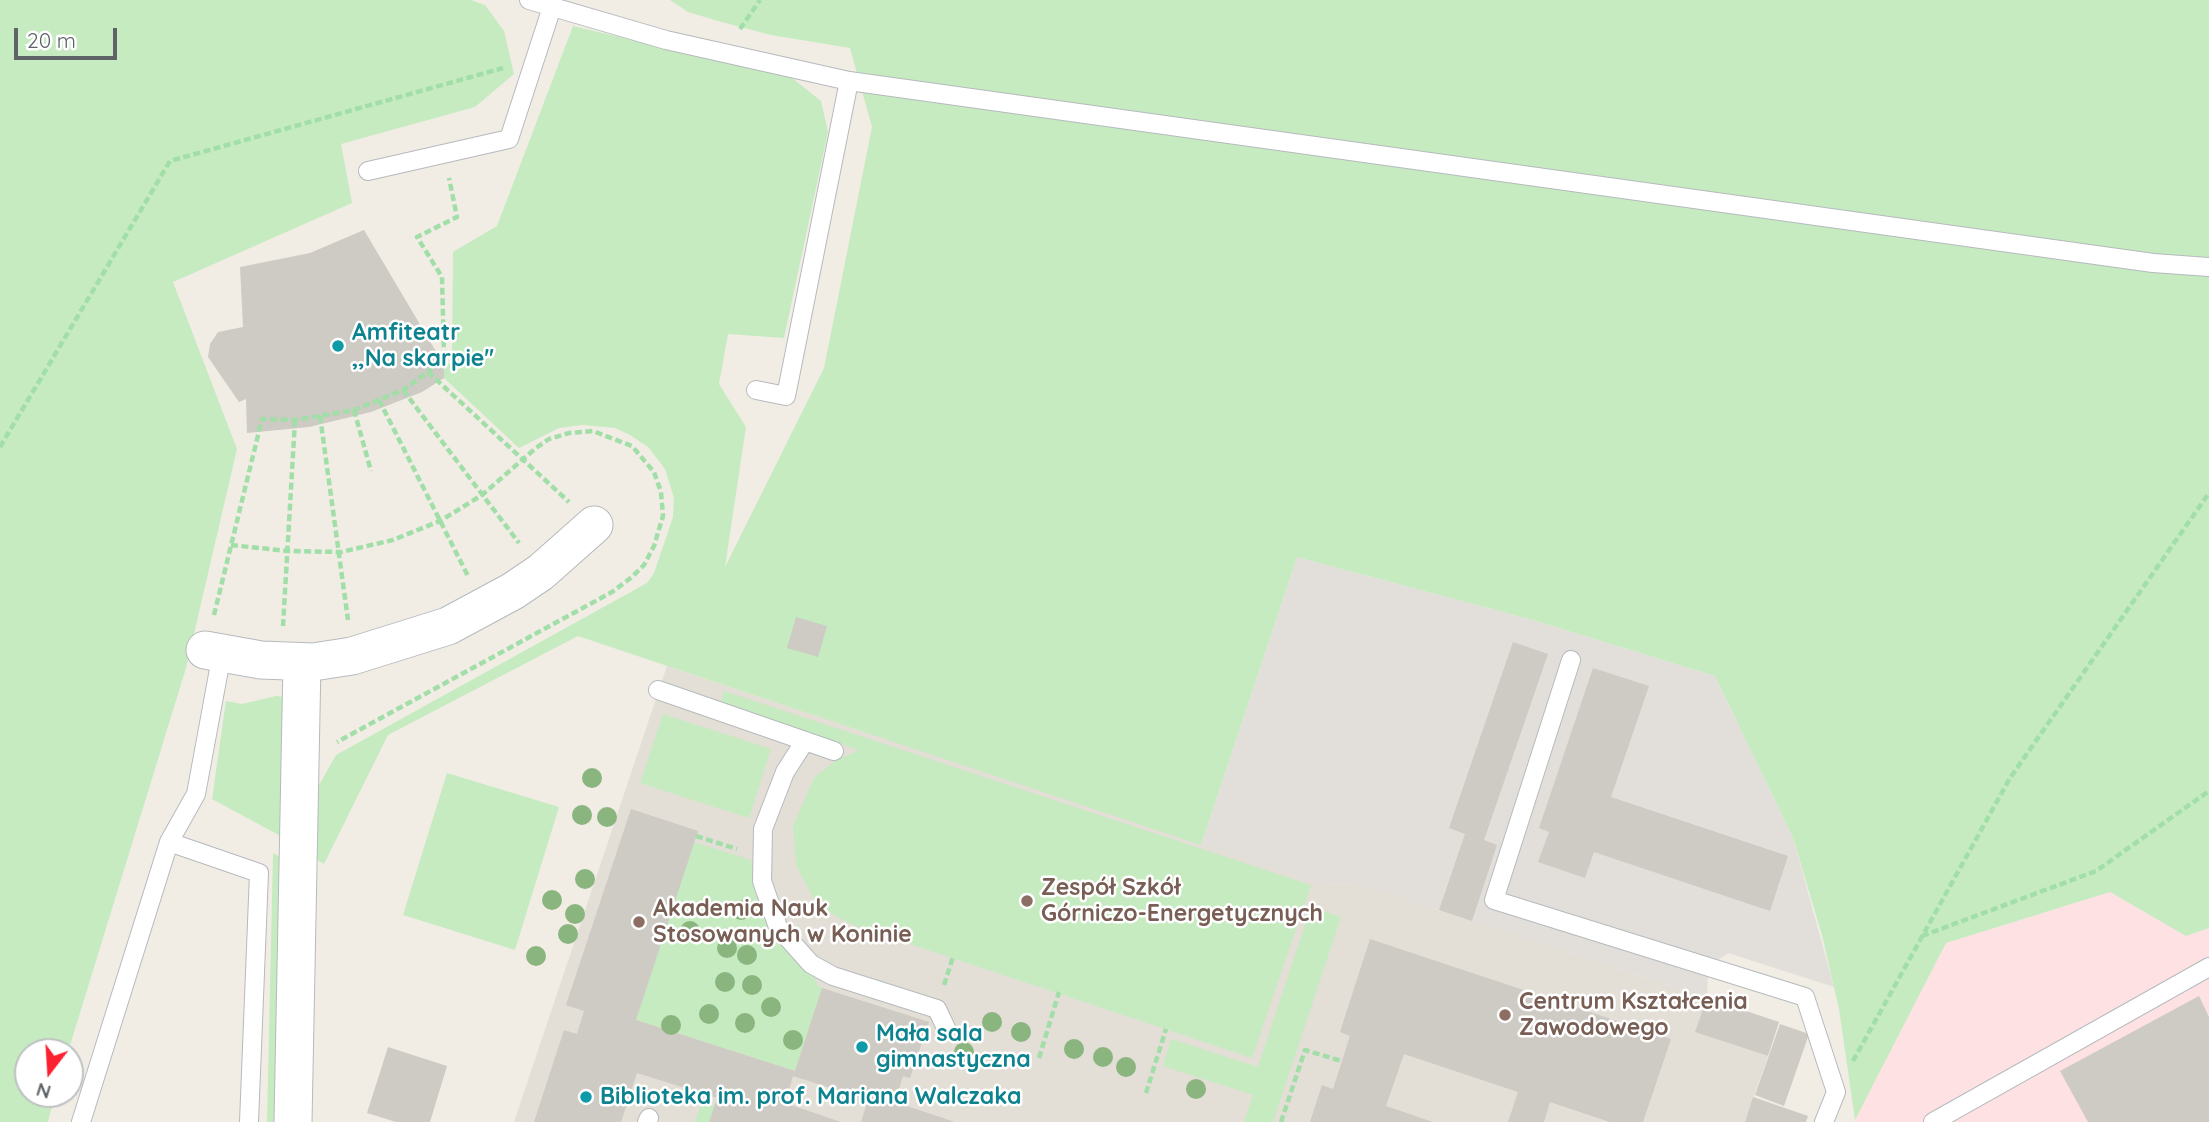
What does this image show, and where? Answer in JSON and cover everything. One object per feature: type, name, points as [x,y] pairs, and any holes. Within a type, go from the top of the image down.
[{"type":"street","points":[[213,651],[291,661],[352,656],[448,625],[484,608],[541,572],[594,525]]},
{"type":"street","points":[[291,661],[293,1122]]},
{"type":"lane","points":[[529,0],[552,7],[572,6],[666,40],[849,81],[2153,263],[2209,267]]},
{"type":"lane","points":[[368,171],[509,139],[552,7]]},
{"type":"lane","points":[[757,390],[786,396],[849,81]]},
{"type":"lane","points":[[81,1122],[169,842],[196,794],[213,651]]},
{"type":"lane","points":[[1571,660],[1494,900],[1805,997],[1836,1092],[1824,1122]]},
{"type":"lane","points":[[658,690],[834,751]]},
{"type":"lane","points":[[805,741],[785,772],[763,829],[762,881],[778,927],[811,964],[833,976],[937,1009],[946,1028]]},
{"type":"lane","points":[[169,842],[259,873],[248,1122]]},
{"type":"lane","points":[[1933,1122],[2209,967]]},
{"type":"path","points":[[723,53],[760,0]]},
{"type":"path","points":[[0,447],[170,161],[536,59]]},
{"type":"path","points":[[213,651],[262,419],[295,420],[354,410],[403,390],[428,372],[444,355],[442,277],[417,237],[457,216],[444,154]]},
{"type":"path","points":[[428,372],[594,525]]},
{"type":"path","points":[[403,390],[541,572]]},
{"type":"path","points":[[379,400],[484,608]]},
{"type":"path","points":[[354,410],[371,471]]},
{"type":"path","points":[[320,416],[341,552],[352,656]]},
{"type":"path","points":[[291,661],[295,420]]},
{"type":"path","points":[[1852,1063],[2010,778],[2209,493]]},
{"type":"path","points":[[1921,936],[2096,871],[2209,791]]},
{"type":"path","points":[[696,836],[761,857]]},
{"type":"path","points":[[1039,1058],[1059,992]]},
{"type":"path","points":[[1146,1093],[1166,1029]]},
{"type":"path","points":[[1281,1122],[1305,1050],[1342,1061]]},
{"type":"shaded area","points":[[1297,557],[1533,620],[1715,676],[1793,838],[1834,987],[1728,953],[1708,967],[1707,998],[1360,884],[1317,883],[1201,845]]},
{"type":"shaded area","name":"Zespół Szkół Górniczo-Energetycznych","points":[[667,666],[1317,883],[1360,884],[1707,998],[1696,1032],[1768,1056],[1745,1122],[514,1122]]},
{"type":"shaded area","points":[[2110,892],[2186,936],[2209,928],[2209,1122],[1854,1122],[1946,943]]},
{"type":"green space","points":[[0,0],[471,0],[485,5],[504,31],[514,74],[475,107],[341,144],[352,203],[173,282],[237,449],[186,668],[72,1038],[14,1038],[14,1108],[52,1108],[48,1122],[0,1122]]},
{"type":"green space","points":[[670,0],[2209,0],[2209,928],[2186,936],[2110,892],[1946,943],[1855,1120],[1839,1009],[1822,935],[1793,838],[1715,676],[1533,620],[1297,557],[1201,845],[578,636],[388,735],[324,864],[312,857],[314,794],[336,755],[647,583],[654,573],[673,517],[674,498],[665,469],[648,447],[630,435],[615,428],[583,425],[559,428],[519,448],[444,378],[444,365],[452,363],[453,252],[497,226],[573,26],[791,77],[821,101],[828,132],[784,338],[728,334],[719,384],[746,427],[725,567],[824,368],[872,127],[850,48],[771,35],[718,21],[688,12]]},
{"type":"green space","points":[[724,691],[1311,885],[1252,1058],[853,925],[832,914],[813,898],[796,865],[793,826],[814,778],[835,761],[859,750],[721,703]]},
{"type":"green space","points":[[276,696],[285,697],[286,839],[212,799],[226,701],[242,704]]},
{"type":"green space","points":[[663,714],[771,749],[749,818],[640,783]]},
{"type":"green space","points":[[447,773],[559,807],[515,950],[403,915]]},
{"type":"green space","points":[[694,842],[751,860],[755,893],[765,919],[779,941],[814,975],[817,985],[822,988],[795,1071],[636,1020]]},
{"type":"green space","points":[[273,853],[284,859],[278,1122],[267,1122]]},
{"type":"green space","points":[[1311,907],[1341,917],[1273,1122],[1244,1122],[1253,1095],[1163,1066],[1171,1039],[1258,1067]]},
{"type":"green space","points":[[702,1102],[715,1106],[709,1122],[695,1122]]},
{"type":"building","name":"Amfiteatr ,,Na skarpie''","points":[[364,230],[444,365],[444,378],[422,392],[371,412],[309,427],[247,433],[246,399],[239,402],[208,357],[210,344],[218,332],[243,327],[240,267],[310,253]]},
{"type":"building","points":[[796,617],[827,626],[818,657],[787,648]]},
{"type":"building","points":[[1513,642],[1548,654],[1484,840],[1497,845],[1472,921],[1439,910],[1465,834],[1449,828]]},
{"type":"building","points":[[1593,668],[1649,686],[1611,797],[1788,856],[1770,911],[1594,852],[1585,878],[1538,862],[1549,832],[1539,828]]},
{"type":"building","name":"Akademia Nauk Stosowanych w Koninie","points":[[631,809],[698,831],[636,1020],[795,1071],[822,988],[929,1022],[910,1078],[903,1076],[895,1102],[955,1122],[861,1122],[868,1100],[793,1076],[785,1103],[841,1122],[709,1122],[717,1098],[637,1073],[621,1122],[534,1122],[564,1030],[577,1034],[584,1011],[566,1005]]},
{"type":"building","points":[[1370,939],[1671,1039],[1643,1122],[1610,1122],[1550,1102],[1544,1122],[1508,1122],[1518,1092],[1404,1054],[1386,1106],[1433,1122],[1310,1122],[1322,1085],[1333,1089],[1350,1036],[1340,1032]]},
{"type":"building","points":[[2199,996],[2209,1017],[2209,1122],[2088,1122],[2060,1071]]},
{"type":"building","points":[[1707,998],[1779,1022],[1768,1056],[1695,1032]]},
{"type":"building","points":[[1780,1024],[1809,1034],[1784,1106],[1755,1095]]},
{"type":"building","points":[[388,1047],[447,1066],[430,1122],[396,1122],[367,1113]]},
{"type":"building","points":[[1753,1097],[1808,1116],[1806,1122],[1745,1122]]},
{"type":"place","name":"Amfiteatr ,,Na skarpie''","points":[[338,346]]},
{"type":"place","name":"Zespół Szkół Górniczo-Energetycznych","points":[[1027,901]]},
{"type":"place","name":"Akademia Nauk Stosowanych w Koninie","points":[[639,922]]},
{"type":"place","name":"Centrum Kształcenia Zawodowego","points":[[1505,1015]]},
{"type":"place","name":"Mała sala gimnastyczna","points":[[862,1047]]},
{"type":"place","name":"Biblioteka im. prof. Mariana Walczaka","points":[[586,1097]]}]
